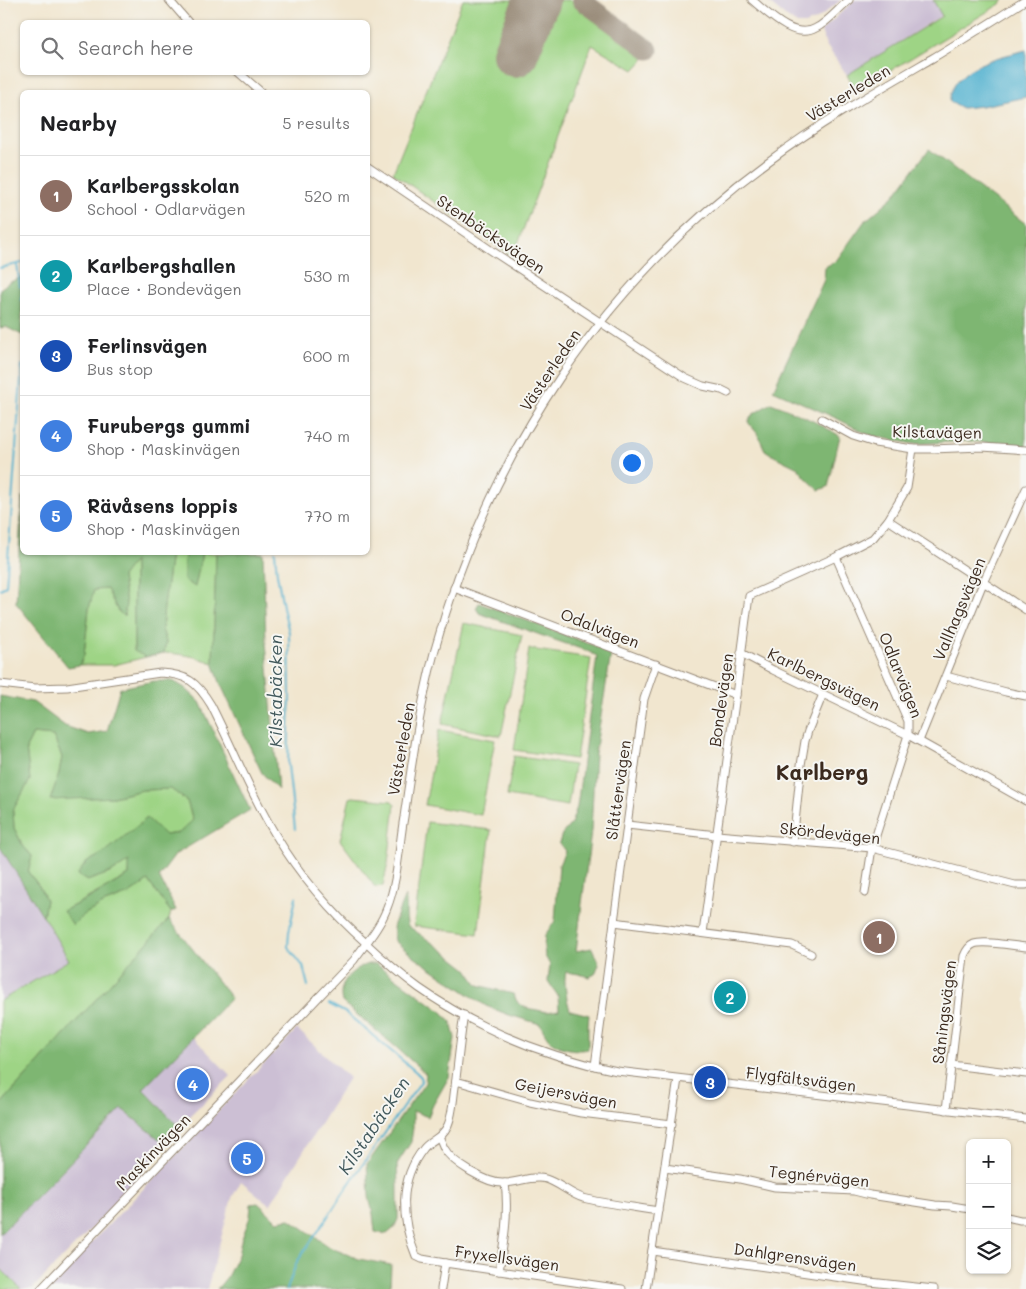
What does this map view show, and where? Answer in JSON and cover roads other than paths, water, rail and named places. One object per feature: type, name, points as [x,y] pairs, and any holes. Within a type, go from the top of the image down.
[{"type":"street","points":[[169,0],[186,20]]},
{"type":"street","points":[[752,0],[783,25],[801,32],[816,28],[849,0]]},
{"type":"street","name":"Västerleden","points":[[366,944],[382,919],[393,886],[420,711],[434,654],[454,588],[481,517],[513,452],[552,389],[600,322],[634,283],[684,231],[720,198],[767,162],[828,121],[974,34],[1023,1]]},
{"type":"street","points":[[241,75],[259,90]]},
{"type":"street","name":"Stenbäcksvägen","points":[[370,168],[600,322]]},
{"type":"street","points":[[600,322],[685,378],[703,386],[728,393]]},
{"type":"street","name":"Kilstavägen","points":[[822,419],[844,432],[864,440],[913,449],[974,447],[1026,450]]},
{"type":"street","name":"Bondevägen","points":[[702,933],[749,596],[836,557],[873,538],[888,520],[907,488],[913,449]]},
{"type":"street","name":"Vallhagsvägen","points":[[919,741],[983,583],[1026,489]]},
{"type":"street","points":[[888,520],[1026,610]]},
{"type":"street","name":"Odlarvägen","points":[[836,557],[908,721],[908,735],[872,848],[865,893]]},
{"type":"street","name":"Odalvägen","points":[[454,588],[736,695]]},
{"type":"street","name":"Karlbergsvägen","points":[[741,653],[908,735],[1026,801]]},
{"type":"street","name":"Slåttervägen","points":[[595,1066],[644,699],[656,664]]},
{"type":"street","name":"Flygfältsvägen","points":[[0,684],[35,688],[67,687],[160,673],[185,677],[195,683],[204,692],[211,705],[259,806],[288,854],[312,888],[327,905],[366,944],[402,976],[464,1015],[513,1040],[558,1056],[627,1073],[1026,1120]]},
{"type":"street","points":[[946,676],[1026,696]]},
{"type":"street","points":[[794,842],[805,741],[823,694]]},
{"type":"street","name":"Skördevägen","points":[[627,825],[717,835],[872,848],[1015,885],[1026,885]]},
{"type":"street","points":[[614,922],[792,945],[811,954]]},
{"type":"street","name":"Maskinvägen","points":[[40,1289],[354,960],[366,944]]},
{"type":"street","name":"Såningsvägen","points":[[946,1110],[964,956],[974,944],[1026,947]]},
{"type":"street","points":[[445,1263],[422,1259],[416,1256],[406,1228],[404,1196],[406,1181],[419,1155],[448,1126],[452,1112],[464,1015]]},
{"type":"street","points":[[951,1065],[1026,1074]]},
{"type":"street","points":[[646,1289],[678,1079]]},
{"type":"street","name":"Geijersvägen","points":[[456,1081],[530,1102],[572,1111],[672,1124]]},
{"type":"street","points":[[439,1137],[444,1149],[454,1159],[482,1178],[493,1182],[505,1183],[528,1178],[543,1178],[556,1182],[580,1197],[658,1211]]},
{"type":"street","name":"Tegnérvägen","points":[[665,1168],[740,1179],[775,1187],[854,1191],[870,1195],[966,1208]]},
{"type":"street","points":[[499,1271],[505,1239],[505,1183]]},
{"type":"street","points":[[1011,1218],[1026,1220]]},
{"type":"street","name":"Dahlgrensvägen","points":[[652,1251],[870,1285],[934,1289]]},
{"type":"street","name":"Fryxellsvägen","points":[[441,1289],[445,1263],[622,1289]]},
{"type":"water","points":[[1026,50],[1026,97],[962,108],[950,102],[952,90],[965,73],[984,62]]},
{"type":"waterway","name":"Kilstabäcken","points":[[0,268],[20,263]]},
{"type":"waterway","points":[[17,264],[20,287]]},
{"type":"waterway","points":[[0,589],[6,586],[20,393]]},
{"type":"waterway","name":"Kilstabäcken","points":[[275,555],[277,574],[289,632],[288,765],[295,829]]},
{"type":"waterway","name":"Kilstabäcken","points":[[296,897],[288,947],[303,966],[308,986]]},
{"type":"waterway","name":"Kilstabäcken","points":[[287,1289],[296,1264],[302,1254],[422,1080],[416,1072],[346,1013],[329,1004]]},
{"type":"place","name":"Karlbergsskolan","points":[[879,937]]},
{"type":"place","name":"Karlbergshallen","points":[[730,997]]},
{"type":"place","name":"Ferlinsvägen","points":[[710,1082]]},
{"type":"place","name":"Furubergs gummi","points":[[193,1084]]},
{"type":"place","name":"Rävåsens loppis","points":[[247,1158]]},
{"type":"district","name":"Karlberg","points":[[822,773]]}]
